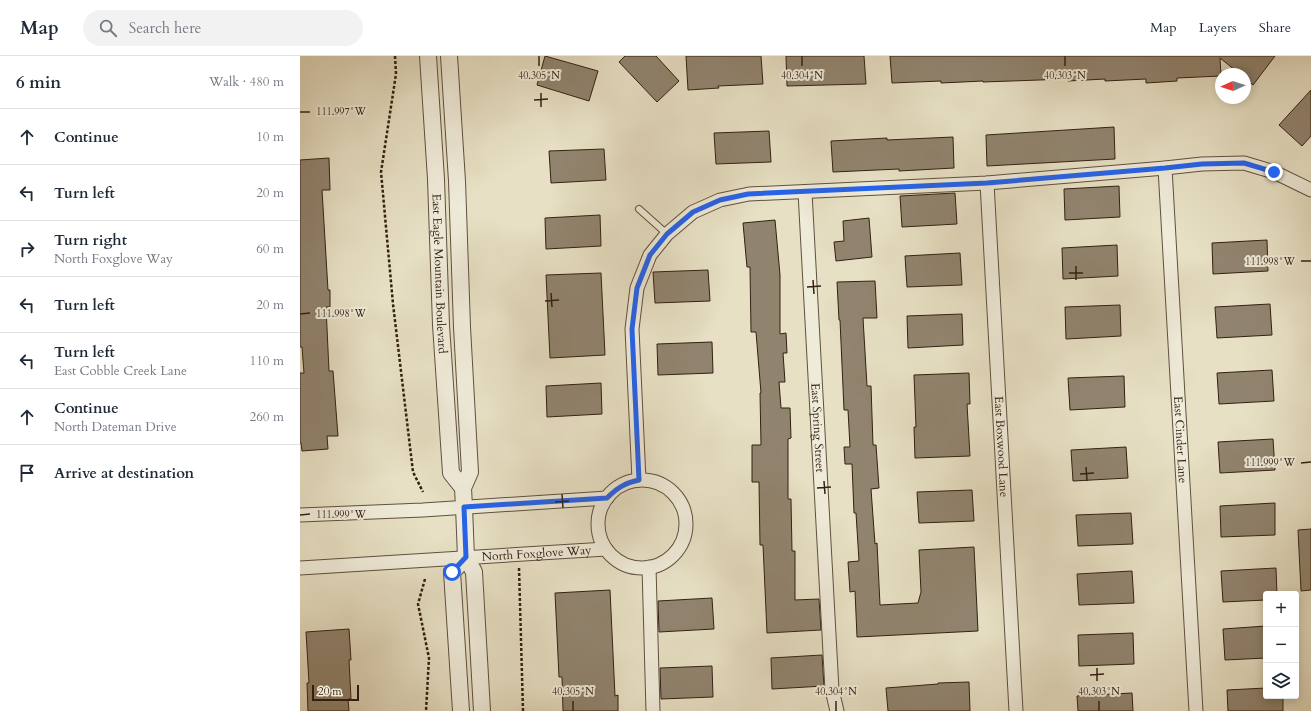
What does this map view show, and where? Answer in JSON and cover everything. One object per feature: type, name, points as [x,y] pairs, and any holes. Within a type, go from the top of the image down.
[{"type":"street","name":"East Eagle Mountain Boulevard","points":[[428,56],[436,179],[441,325],[451,473],[463,488]]},
{"type":"street","name":"East Eagle Mountain Boulevard","points":[[449,56],[457,181],[462,327],[470,472],[463,488],[466,557],[474,572],[482,711]]},
{"type":"street","points":[[639,480],[632,329],[637,288],[650,255],[667,234],[693,212],[720,200],[748,194],[987,183],[1202,164],[1244,163],[1274,172],[1311,189]]},
{"type":"street","name":"East Cinder Lane","points":[[1165,168],[1196,711]]},
{"type":"street","name":"East Boxwood Lane","points":[[987,183],[1016,711]]},
{"type":"street","name":"East Spring Street","points":[[805,192],[831,675],[832,690],[838,711]]},
{"type":"street","points":[[639,480],[654,481],[673,493],[678,498],[684,512],[686,526],[683,541],[675,554],[663,563],[649,567],[637,567],[625,564],[614,558],[606,549],[600,537],[598,523],[601,510],[607,498],[616,489],[627,483],[639,480]]},
{"type":"street","points":[[300,515],[607,498]]},
{"type":"street","name":"North Foxglove Way","points":[[300,568],[606,549]]},
{"type":"street","points":[[461,711],[452,572],[466,557]]},
{"type":"street","points":[[649,567],[653,711]]},
{"type":"lane","points":[[639,209],[667,234]]},
{"type":"path","points":[[395,56],[396,74],[381,172],[393,304],[413,472],[423,492]]},
{"type":"path","points":[[519,568],[523,711]]},
{"type":"path","points":[[425,579],[418,604],[429,658],[426,711]]},
{"type":"building","points":[[545,56],[598,71],[589,101],[537,85]]},
{"type":"building","points":[[625,56],[656,56],[679,81],[657,102],[619,62]]},
{"type":"building","points":[[686,56],[761,56],[763,84],[718,86],[719,88],[688,90]]},
{"type":"building","points":[[786,56],[864,56],[866,84],[787,86]]},
{"type":"building","points":[[890,56],[1275,56],[1253,85],[1251,83],[1251,68],[1232,68],[1220,58],[1221,68],[1215,68],[1215,76],[1177,78],[1177,81],[1146,83],[1146,79],[1068,81],[1068,79],[892,83]]},
{"type":"building","points":[[1311,90],[1311,136],[1302,146],[1279,125]]},
{"type":"building","points":[[1114,127],[1115,159],[987,166],[986,135]]},
{"type":"building","points":[[769,131],[771,162],[716,164],[714,133]]},
{"type":"building","points":[[953,137],[954,168],[833,172],[831,141]]},
{"type":"building","points":[[604,149],[606,180],[551,183],[549,151]]},
{"type":"building","points":[[329,158],[330,190],[322,190],[328,290],[330,290],[330,307],[326,307],[329,371],[333,371],[338,436],[327,436],[328,449],[302,451],[300,443],[300,373],[304,373],[302,347],[300,347],[300,160]]},
{"type":"building","points":[[1119,186],[1120,217],[1065,220],[1064,189]]},
{"type":"building","points":[[955,193],[957,224],[902,227],[900,196]]},
{"type":"building","points":[[600,215],[601,246],[546,249],[545,218]]},
{"type":"building","points":[[869,218],[872,257],[836,261],[834,242],[844,241],[843,221]]},
{"type":"building","points":[[775,220],[780,275],[780,334],[786,333],[787,353],[783,353],[785,382],[779,382],[781,408],[790,408],[791,438],[788,439],[788,499],[791,499],[792,551],[795,551],[795,600],[819,599],[821,630],[767,633],[763,545],[760,545],[759,482],[752,482],[752,445],[761,445],[761,393],[756,332],[751,332],[750,267],[747,267],[743,223]]},
{"type":"building","points":[[1267,240],[1268,271],[1213,274],[1212,243]]},
{"type":"building","points":[[1117,245],[1118,276],[1063,279],[1062,248]]},
{"type":"building","points":[[960,253],[962,285],[907,287],[905,256]]},
{"type":"building","points":[[708,270],[710,301],[655,303],[653,272]]},
{"type":"building","points":[[601,273],[605,355],[550,358],[546,275]]},
{"type":"building","points":[[875,281],[877,318],[863,318],[867,386],[871,386],[873,445],[876,445],[879,488],[871,489],[875,544],[877,543],[880,605],[918,603],[921,592],[919,550],[974,547],[978,631],[857,637],[855,591],[850,592],[848,562],[859,561],[856,513],[854,513],[852,464],[845,464],[844,447],[850,447],[848,410],[844,410],[837,282]]},
{"type":"building","points":[[1270,304],[1272,335],[1217,338],[1215,307]]},
{"type":"building","points":[[1120,305],[1121,336],[1066,339],[1065,307]]},
{"type":"building","points":[[962,314],[963,345],[908,348],[907,316]]},
{"type":"building","points":[[712,342],[713,373],[658,375],[657,344]]},
{"type":"building","points":[[1272,370],[1274,401],[1219,404],[1217,373]]},
{"type":"building","points":[[969,373],[970,404],[967,404],[970,456],[915,458],[914,427],[916,427],[914,375]]},
{"type":"building","points":[[1124,376],[1125,407],[1070,410],[1068,378]]},
{"type":"building","points":[[601,383],[602,414],[547,417],[546,386]]},
{"type":"building","points":[[1273,439],[1275,470],[1220,473],[1218,442]]},
{"type":"building","points":[[1126,447],[1128,478],[1073,481],[1071,450]]},
{"type":"building","points":[[972,490],[974,521],[919,523],[917,492]]},
{"type":"building","points":[[1275,503],[1275,535],[1221,537],[1220,506]]},
{"type":"building","points":[[1131,513],[1133,544],[1078,546],[1076,515]]},
{"type":"building","points":[[1311,529],[1311,590],[1301,591],[1298,530]]},
{"type":"building","points":[[1276,568],[1277,591],[1263,591],[1263,600],[1223,602],[1221,571]]},
{"type":"building","points":[[1132,571],[1134,603],[1079,605],[1077,574]]},
{"type":"building","points":[[610,590],[615,696],[618,695],[618,711],[563,711],[562,677],[559,677],[555,593]]},
{"type":"building","points":[[712,598],[714,629],[659,632],[658,601]]},
{"type":"building","points":[[1263,626],[1263,658],[1225,660],[1223,629]]},
{"type":"building","points":[[349,629],[351,699],[348,699],[349,711],[308,711],[307,683],[309,683],[306,632]]},
{"type":"building","points":[[1133,633],[1134,664],[1079,666],[1078,635]]},
{"type":"building","points":[[822,655],[824,686],[772,689],[771,658]]},
{"type":"building","points":[[712,666],[713,697],[661,699],[660,668]]},
{"type":"building","points":[[969,682],[970,711],[888,711],[886,688],[938,683]]},
{"type":"building","points":[[1263,688],[1263,699],[1283,699],[1283,711],[1228,711],[1227,690]]},
{"type":"building","points":[[1132,693],[1133,711],[1078,711],[1077,696]]},
{"type":"route","points":[[452,572],[466,557],[464,507],[607,498],[616,489],[627,483],[639,480],[632,329],[637,288],[650,255],[667,234],[693,212],[720,200],[748,194],[987,183],[1202,164],[1244,163],[1274,172]]}]
